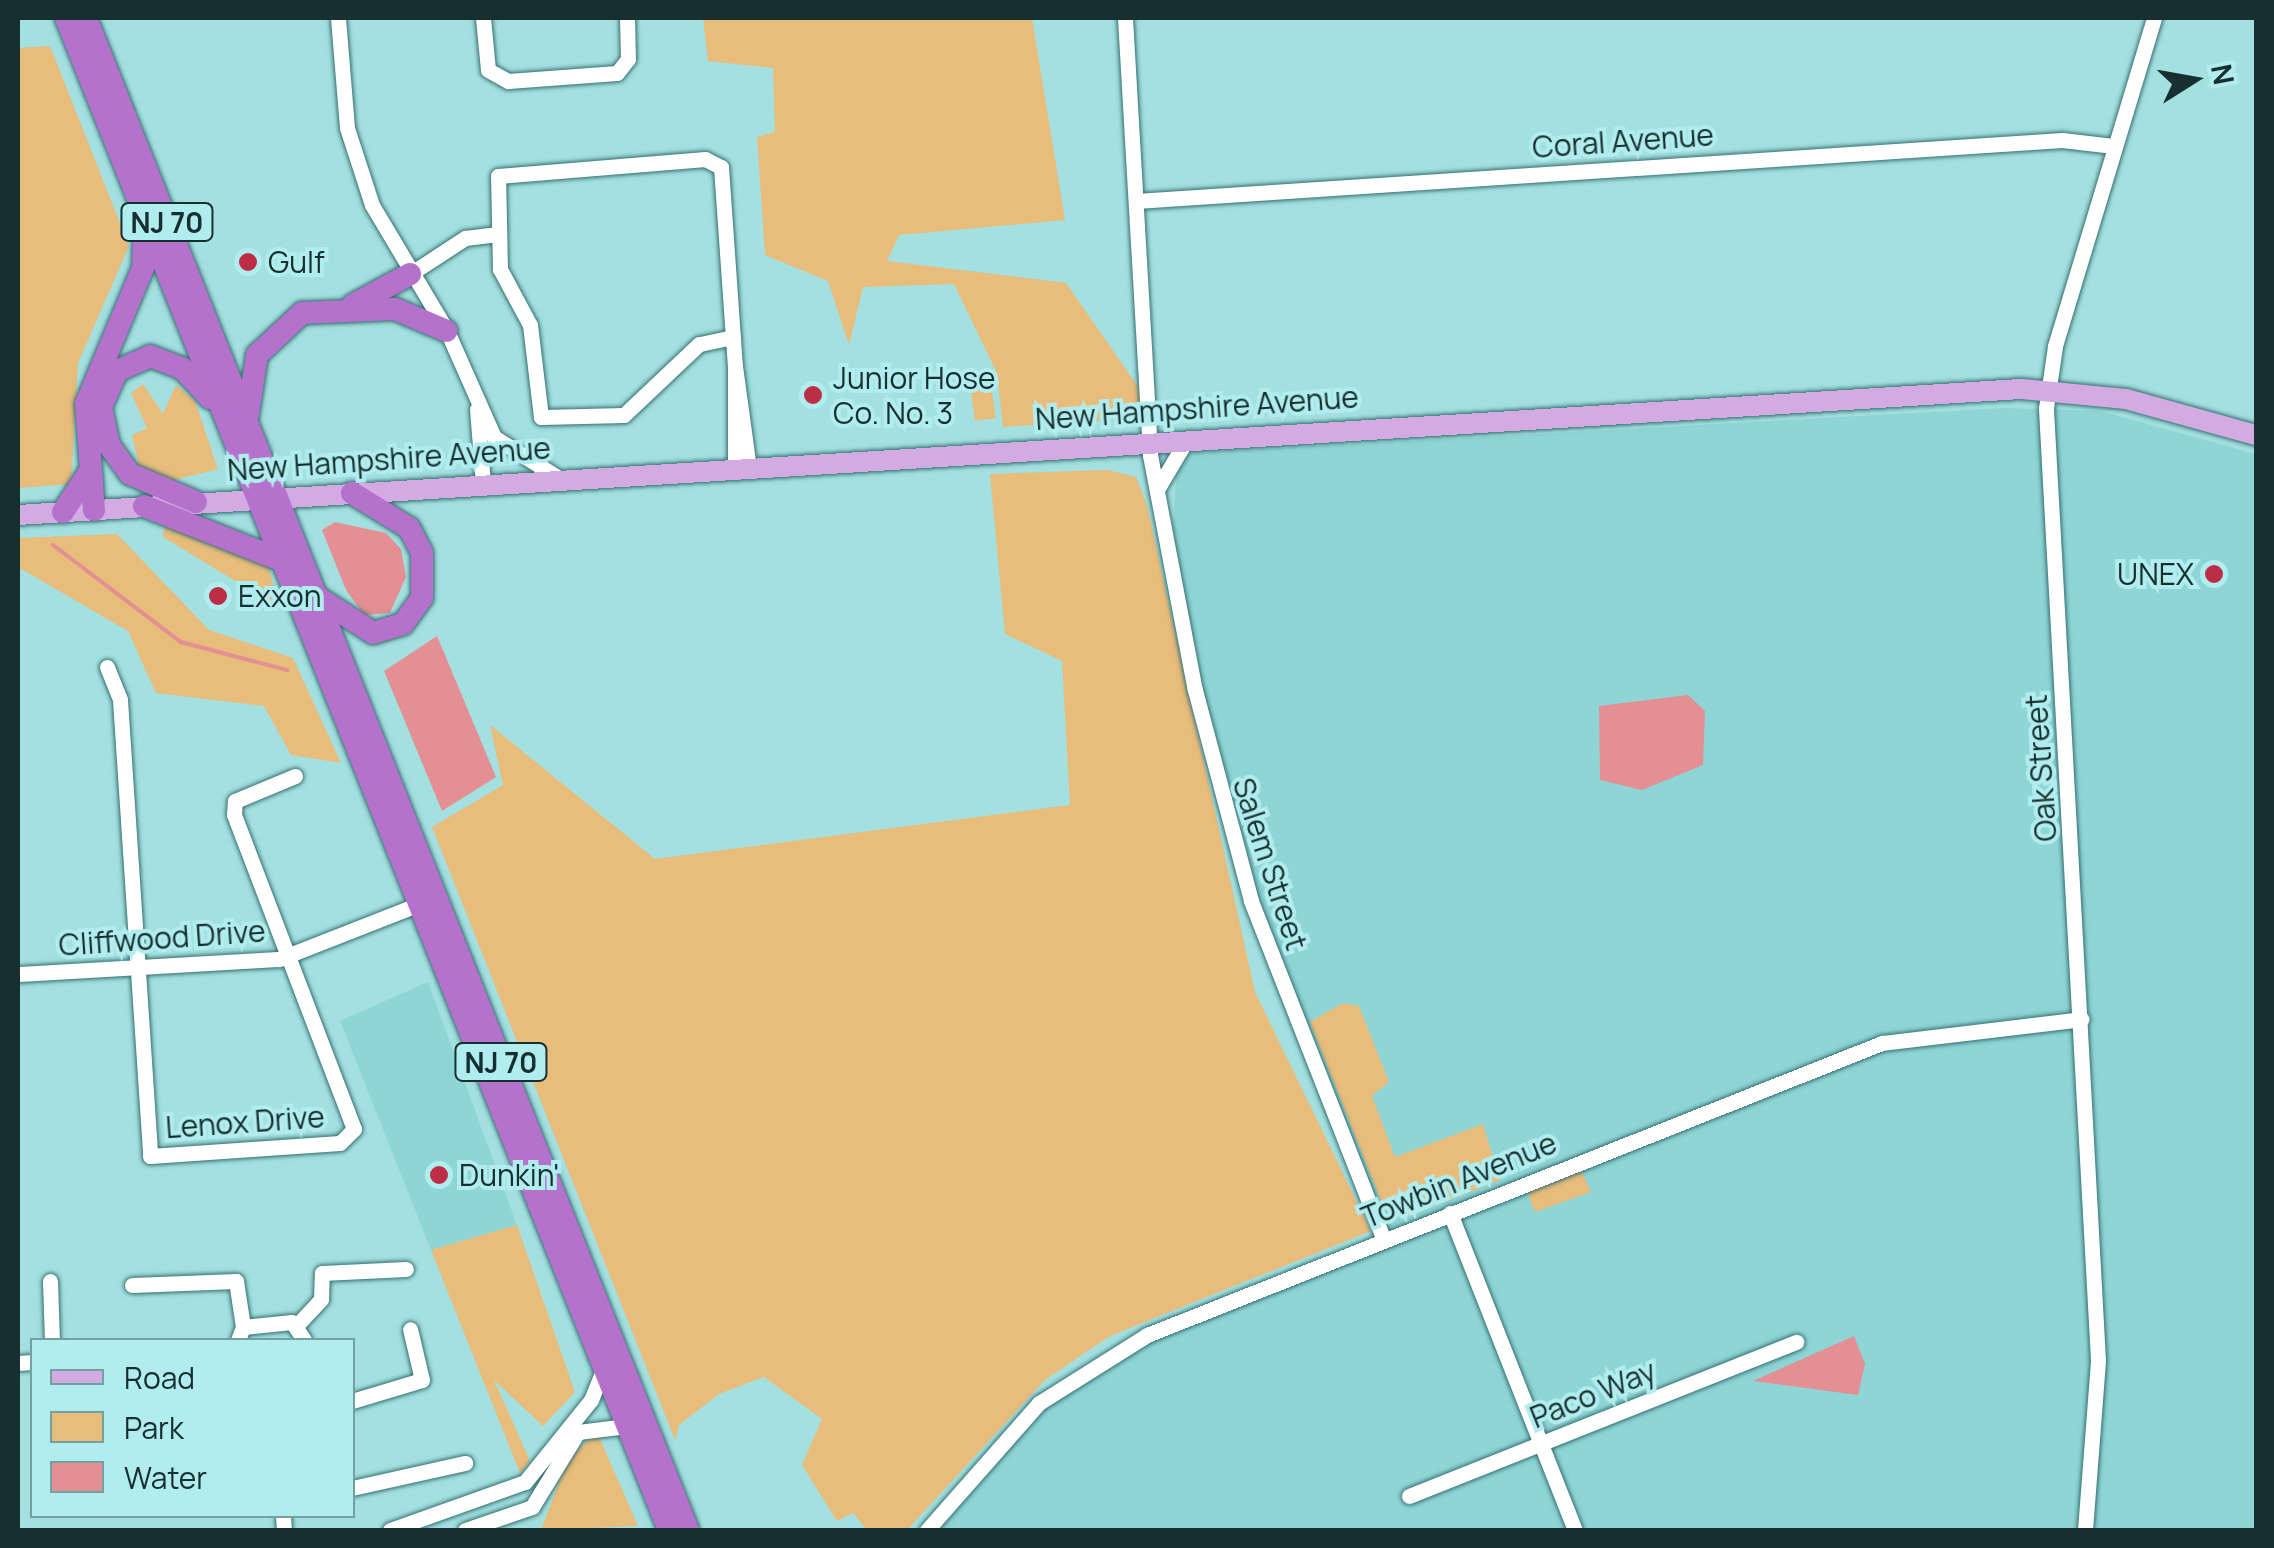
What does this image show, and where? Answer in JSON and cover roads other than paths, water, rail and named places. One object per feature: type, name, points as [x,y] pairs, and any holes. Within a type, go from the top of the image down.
[{"type":"highway","name":"NJ 70","points":[[66,18],[140,206],[237,423]]},
{"type":"highway","name":"NJ 70","points":[[86,18],[237,423],[267,498],[315,593],[688,1530]]},
{"type":"highway","points":[[94,510],[88,474],[86,404],[143,268],[140,206]]},
{"type":"highway","points":[[350,306],[410,274]]},
{"type":"highway","points":[[237,423],[250,369],[272,334],[302,314],[350,306],[395,309],[447,331]]},
{"type":"highway","points":[[196,502],[138,480],[119,462],[105,436],[103,394],[128,362],[158,356],[190,374],[237,423]]},
{"type":"highway","points":[[62,512],[88,474]]},
{"type":"highway","points":[[315,593],[373,633],[403,624],[422,598],[422,553],[408,528],[352,493]]},
{"type":"highway","name":"NJ 70","points":[[267,498],[284,560],[664,1525]]},
{"type":"highway","points":[[144,506],[284,560]]},
{"type":"main road","name":"New Hampshire Avenue","points":[[18,515],[1187,438],[2047,390],[2126,399],[2256,432]]},
{"type":"street","points":[[338,18],[353,152],[410,274],[447,331],[501,447],[557,477]]},
{"type":"street","points":[[483,18],[487,68],[503,81],[617,73],[628,58],[627,18]]},
{"type":"street","name":"Salem Street","points":[[1125,18],[1150,441],[1213,773],[1250,901],[1384,1240]]},
{"type":"street","name":"Oak Street","points":[[2085,1530],[2098,1360],[2047,390],[2114,146],[2154,18]]},
{"type":"street","name":"Coral Avenue","points":[[1136,201],[2062,140],[2114,146]]},
{"type":"street","points":[[732,337],[699,344],[624,415],[544,419],[530,325],[500,269],[494,187],[502,173],[714,160],[723,172],[742,468]]},
{"type":"street","points":[[410,274],[465,238],[498,234]]},
{"type":"street","points":[[476,395],[483,482]]},
{"type":"street","points":[[1158,488],[1187,438]]},
{"type":"street","name":"Lenox Drive","points":[[107,667],[120,700],[150,1156],[340,1144],[355,1118],[288,956],[233,807],[295,776]]},
{"type":"street","name":"Cliffwood Drive","points":[[18,974],[138,970],[288,956],[419,904]]},
{"type":"street","name":"Towbin Avenue","points":[[928,1530],[1039,1403],[1112,1352],[1450,1213],[1882,1044],[2082,1019]]},
{"type":"street","points":[[1450,1213],[1575,1530]]},
{"type":"street","points":[[132,1285],[236,1281],[241,1334],[298,1324],[321,1299],[322,1273],[406,1268]]},
{"type":"street","points":[[50,1280],[52,1338]]},
{"type":"street","points":[[298,1324],[303,1338]]},
{"type":"street","points":[[355,1400],[422,1380],[410,1329]]},
{"type":"street","name":"Paco Way","points":[[1409,1496],[1796,1342]]},
{"type":"street","points":[[390,1530],[526,1482],[591,1400],[604,1367]]},
{"type":"street","points":[[464,1530],[532,1507],[578,1432],[627,1426]]},
{"type":"street","points":[[355,1487],[465,1463]]},
{"type":"water","points":[[335,522],[386,533],[401,549],[406,577],[390,613],[364,615],[346,590],[322,530]]},
{"type":"water","points":[[437,636],[496,777],[442,811],[384,671]]},
{"type":"water","points":[[1688,695],[1705,711],[1703,765],[1642,790],[1600,780],[1599,706]]},
{"type":"water","points":[[1854,1336],[1865,1364],[1858,1395],[1753,1381]]},
{"type":"waterway","points":[[53,545],[181,642],[287,670]]},
{"type":"place","name":"Gulf","points":[[248,262]]},
{"type":"place","name":"Junior Hose Co. No. 3","points":[[813,395]]},
{"type":"place","name":"UNEX","points":[[2214,574]]},
{"type":"place","name":"Exxon","points":[[218,596]]},
{"type":"place","name":"Dunkin'","points":[[439,1175]]}]
